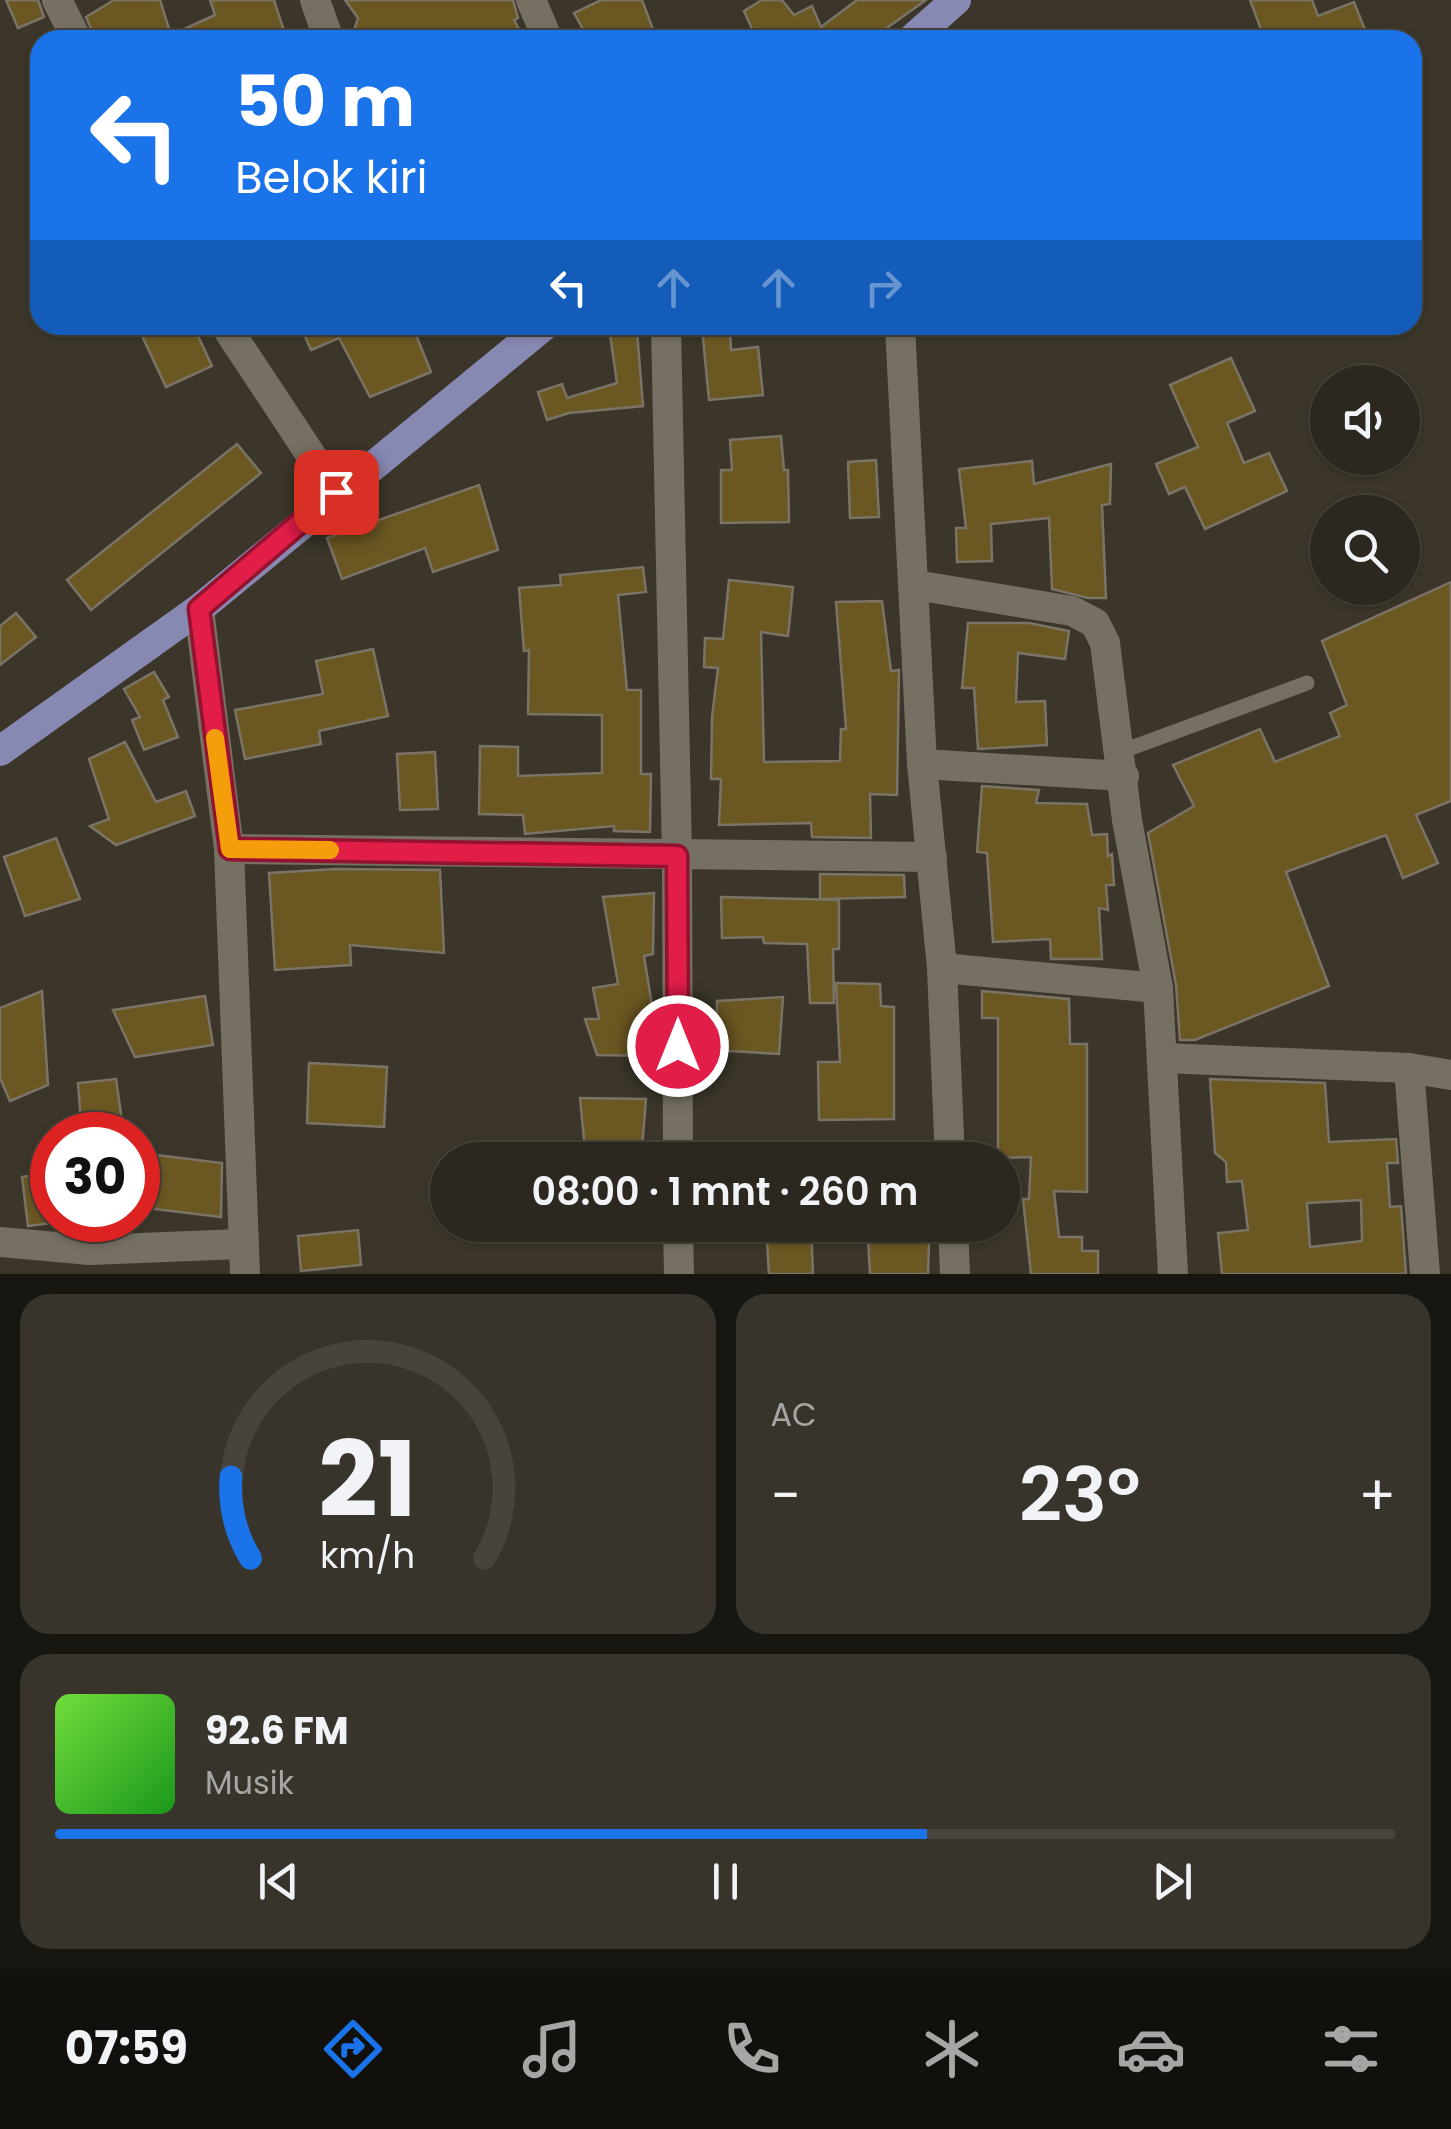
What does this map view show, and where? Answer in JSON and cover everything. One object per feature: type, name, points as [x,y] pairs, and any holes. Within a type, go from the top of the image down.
[{"type":"main road","points":[[922,30],[956,0]]},
{"type":"main road","points":[[0,751],[199,609],[336,492],[533,335]]},
{"type":"street","points":[[57,0],[72,30]]},
{"type":"street","points":[[315,0],[326,30]]},
{"type":"street","points":[[531,0],[544,30]]},
{"type":"street","points":[[232,335],[336,492]]},
{"type":"street","points":[[666,335],[677,856],[678,1142]]},
{"type":"street","points":[[901,335],[922,764],[942,968],[949,1142]]},
{"type":"street","points":[[916,585],[1072,611],[1095,623],[1108,656],[1145,936],[1158,988],[1173,1274]]},
{"type":"street","points":[[0,1242],[243,1259],[230,849],[199,609]]},
{"type":"street","points":[[922,764],[1122,764]]},
{"type":"street","points":[[230,849],[932,857]]},
{"type":"street","points":[[942,968],[1158,988]]},
{"type":"street","points":[[1164,1058],[1409,1068],[1451,1074]]},
{"type":"street","points":[[1409,1068],[1424,1274]]},
{"type":"street","points":[[678,1242],[679,1274]]},
{"type":"street","points":[[954,1242],[955,1274]]},
{"type":"lane","points":[[1122,764],[1307,684]]},
{"type":"building","points":[[6,0],[38,0],[44,17],[18,28]]},
{"type":"building","points":[[114,0],[160,0],[169,30],[92,30],[86,17]]},
{"type":"building","points":[[210,0],[274,0],[284,30],[182,30],[215,15]]},
{"type":"building","points":[[345,0],[513,0],[518,18],[514,20],[520,30],[354,30],[358,18]]},
{"type":"building","points":[[601,0],[642,0],[653,30],[583,30],[574,13]]},
{"type":"building","points":[[762,0],[782,0],[794,15],[812,6],[821,27],[857,0],[926,0],[884,30],[753,30],[744,11]]},
{"type":"building","points":[[1250,0],[1312,0],[1318,16],[1354,2],[1365,30],[1261,30]]},
{"type":"building","points":[[142,335],[198,335],[212,366],[166,387]]},
{"type":"building","points":[[304,335],[416,335],[431,372],[370,397],[339,338],[311,350]]},
{"type":"building","points":[[610,335],[637,335],[643,406],[569,413],[547,420],[538,392],[562,384],[567,398],[617,383]]},
{"type":"building","points":[[703,335],[730,335],[731,350],[758,347],[763,395],[709,400]]},
{"type":"building","points":[[1231,358],[1255,411],[1227,423],[1244,463],[1269,453],[1287,491],[1205,529],[1185,487],[1169,494],[1156,464],[1198,447],[1170,385]]},
{"type":"building","points":[[781,436],[784,470],[788,470],[789,522],[721,523],[721,470],[732,470],[730,440]]},
{"type":"building","points":[[237,444],[261,473],[91,610],[67,580]]},
{"type":"building","points":[[876,460],[879,517],[850,518],[848,462]]},
{"type":"building","points":[[1032,461],[1034,484],[1111,464],[1110,504],[1102,505],[1106,598],[1052,589],[1049,518],[991,524],[992,561],[957,562],[956,528],[966,528],[959,469]]},
{"type":"building","points":[[479,485],[498,550],[433,572],[425,548],[342,579],[327,538]]},
{"type":"building","points":[[643,567],[646,592],[618,595],[627,690],[641,690],[641,774],[651,774],[650,832],[614,831],[614,826],[525,834],[523,815],[479,814],[480,746],[518,747],[518,776],[602,773],[602,715],[528,714],[529,650],[524,651],[519,588],[561,585],[560,575]]},
{"type":"building","points":[[729,580],[793,587],[788,636],[761,632],[764,762],[840,761],[841,729],[846,729],[836,602],[882,601],[891,671],[899,670],[897,795],[870,794],[871,838],[812,837],[811,823],[719,825],[721,779],[711,779],[718,668],[704,667],[705,638],[723,639]]},
{"type":"building","points":[[1451,582],[1451,801],[1416,815],[1438,863],[1403,878],[1386,835],[1286,872],[1329,986],[1195,1040],[1180,1040],[1176,985],[1148,833],[1194,806],[1173,765],[1260,729],[1275,762],[1340,736],[1330,713],[1347,705],[1322,641],[1401,605],[1420,605],[1420,596]]},
{"type":"building","points":[[16,613],[36,637],[0,665],[0,626]]},
{"type":"building","points":[[968,623],[1029,623],[1069,631],[1065,659],[1018,653],[1016,702],[1045,701],[1047,745],[978,749],[974,688],[962,688]]},
{"type":"building","points":[[373,649],[388,716],[319,731],[321,744],[245,759],[235,710],[323,694],[316,661]]},
{"type":"building","points":[[154,672],[169,697],[163,700],[178,737],[144,750],[132,720],[140,717],[124,689]]},
{"type":"building","points":[[125,742],[156,802],[186,791],[195,816],[116,845],[90,826],[109,819],[89,759]]},
{"type":"building","points":[[435,752],[438,809],[400,810],[397,754]]},
{"type":"building","points":[[982,786],[1039,790],[1036,803],[1087,804],[1092,835],[1107,834],[1108,856],[1112,854],[1114,885],[1106,885],[1108,910],[1099,908],[1102,959],[1051,959],[1050,939],[993,942],[987,853],[977,852]]},
{"type":"building","points":[[56,838],[80,899],[25,916],[4,857]]},
{"type":"building","points":[[440,870],[444,953],[350,945],[351,965],[275,970],[269,873]]},
{"type":"building","points":[[820,874],[904,875],[905,897],[820,899]]},
{"type":"building","points":[[654,893],[653,954],[644,956],[654,1018],[651,1056],[597,1055],[585,1019],[599,1019],[593,988],[618,984],[603,897]]},
{"type":"building","points":[[721,897],[839,900],[839,949],[833,949],[834,1003],[810,1003],[807,944],[764,943],[763,937],[722,938]]},
{"type":"building","points":[[836,983],[880,984],[881,1006],[894,1007],[894,1119],[819,1120],[818,1062],[840,1062]]},
{"type":"building","points":[[42,991],[48,1085],[10,1101],[0,1078],[0,1008]]},
{"type":"building","points":[[982,991],[1069,999],[1070,1044],[1087,1044],[1087,1192],[1054,1191],[1059,1237],[1082,1237],[1082,1251],[1098,1251],[1098,1274],[1031,1274],[1023,1199],[1029,1199],[1031,1157],[1020,1157],[1020,1142],[998,1142],[998,1018],[982,1018]]},
{"type":"building","points":[[205,996],[213,1045],[135,1057],[113,1010]]},
{"type":"building","points":[[783,997],[779,1054],[711,1050],[706,1021],[717,1023],[717,1001]]},
{"type":"building","points":[[309,1063],[387,1067],[384,1127],[307,1123]]},
{"type":"building","points":[[116,1079],[121,1112],[80,1112],[78,1083]]},
{"type":"building","points":[[1210,1079],[1325,1083],[1329,1142],[1396,1139],[1398,1163],[1387,1163],[1390,1207],[1401,1206],[1406,1274],[1222,1274],[1218,1233],[1248,1230],[1242,1181],[1227,1182],[1226,1162],[1215,1153]],"holes":[[[1361,1200],[1362,1241],[1310,1247],[1307,1203]]]},
{"type":"building","points":[[580,1098],[646,1099],[642,1142],[584,1142]]},
{"type":"building","points":[[160,1155],[222,1163],[221,1217],[160,1210]]},
{"type":"building","points":[[30,1176],[30,1226],[28,1226],[22,1177]]},
{"type":"building","points":[[358,1230],[361,1265],[301,1271],[298,1236]]},
{"type":"building","points":[[767,1242],[812,1242],[813,1274],[769,1274]]},
{"type":"building","points":[[868,1242],[929,1243],[928,1274],[870,1274]]},
{"type":"slow traffic","points":[[215,738],[230,849],[330,850]]},
{"type":"route","points":[[336,492],[199,609],[230,849],[677,856],[678,1046]]}]
